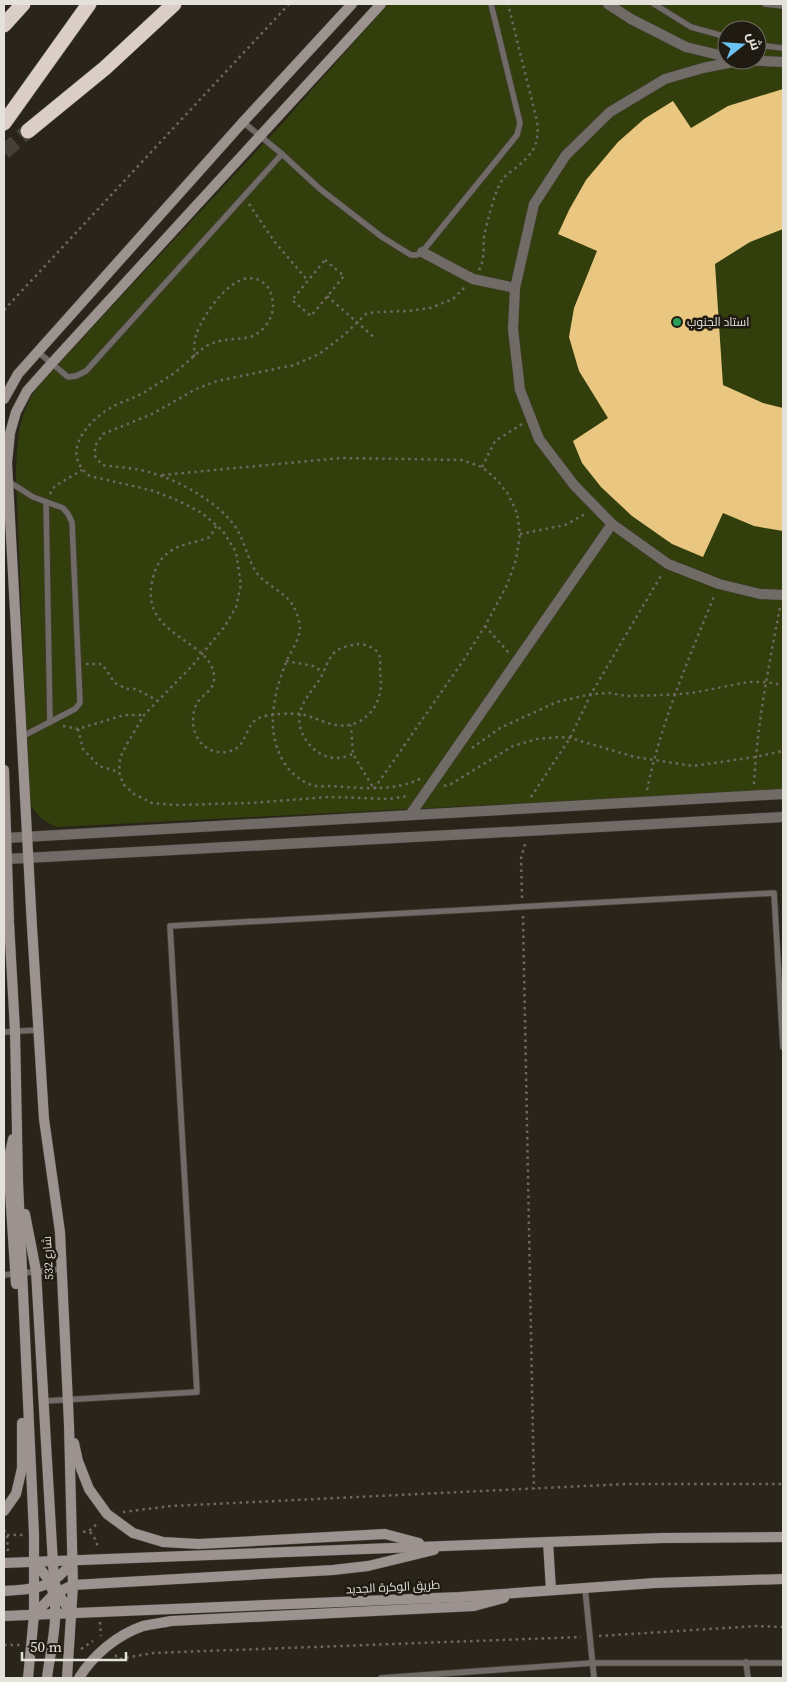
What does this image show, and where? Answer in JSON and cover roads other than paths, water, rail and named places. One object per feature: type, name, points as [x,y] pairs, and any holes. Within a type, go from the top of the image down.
[{"type":"highway","points":[[4,25],[23,4]]},
{"type":"highway","points":[[4,122],[89,4]]},
{"type":"highway","points":[[28,132],[105,68],[174,4]]},
{"type":"street","points":[[4,399],[18,374],[243,122],[352,4]]},
{"type":"street","name":"شارع 532","points":[[67,1678],[73,1585],[70,1425],[60,1232],[44,1119],[38,1030],[23,736],[6,480],[10,432],[16,412],[27,391],[381,4]]},
{"type":"street","points":[[608,4],[631,19],[686,47],[717,55]]},
{"type":"street","points":[[767,61],[783,62]]},
{"type":"street","points":[[717,65],[665,79],[610,112],[566,155],[534,204],[515,288],[513,329],[520,390],[539,439],[574,485],[612,524],[668,564],[719,584],[760,594],[783,595]]},
{"type":"street","points":[[422,252],[473,279],[515,288]]},
{"type":"street","points":[[410,815],[612,524]]},
{"type":"street","points":[[4,770],[15,1031],[23,1434],[22,1468],[16,1494],[4,1511]]},
{"type":"street","points":[[6,838],[783,794]]},
{"type":"street","points":[[7,859],[783,817]]},
{"type":"street","points":[[16,1126],[8,1161],[19,1273],[34,1534],[34,1615],[28,1678]]},
{"type":"street","points":[[18,1182],[36,1271],[54,1561],[52,1582]]},
{"type":"street","points":[[70,1425],[78,1461],[89,1489],[107,1514],[133,1533],[163,1542],[198,1544],[385,1534],[430,1546]]},
{"type":"street","points":[[6,1563],[663,1538],[783,1537]]},
{"type":"street","points":[[548,1542],[552,1590]]},
{"type":"street","points":[[34,1615],[56,1593],[73,1585],[333,1570],[368,1566],[457,1545]]},
{"type":"street","points":[[4,1591],[35,1589],[52,1582],[65,1572],[73,1561]]},
{"type":"street","points":[[34,1562],[52,1582],[56,1593],[72,1613]]},
{"type":"street","name":"طريق الوكرة الجديد","points":[[4,1616],[201,1609],[529,1592],[655,1583],[783,1579]]},
{"type":"street","points":[[79,1678],[88,1664],[108,1646],[142,1627],[170,1621],[474,1606],[529,1592]]},
{"type":"street","points":[[47,1678],[56,1593]]},
{"type":"lane","points":[[243,122],[320,189],[382,237],[411,255],[417,255],[422,252],[517,136],[519,130],[520,123],[491,4]]},
{"type":"lane","points":[[654,4],[691,26],[717,34]]},
{"type":"lane","points":[[765,4],[783,6]]},
{"type":"lane","points":[[767,46],[783,48]]},
{"type":"lane","points":[[38,352],[68,377],[76,376],[86,371],[282,154]]},
{"type":"lane","points":[[6,480],[33,496],[63,508],[72,522],[80,702],[75,709],[23,736]]},
{"type":"lane","points":[[46,502],[50,722]]},
{"type":"lane","points":[[45,1401],[197,1392],[170,926],[774,893],[783,1047]]},
{"type":"lane","points":[[4,1032],[38,1030]]},
{"type":"lane","points":[[4,1275],[62,1269]]},
{"type":"lane","points":[[585,1588],[594,1678]]},
{"type":"lane","points":[[746,1662],[748,1678]]},
{"type":"lane","points":[[381,1678],[593,1663],[783,1663]]},
{"type":"tunnel","points":[[4,152],[28,131]]},
{"type":"place","name":"استاد الجنوب","points":[[677,322]]}]
